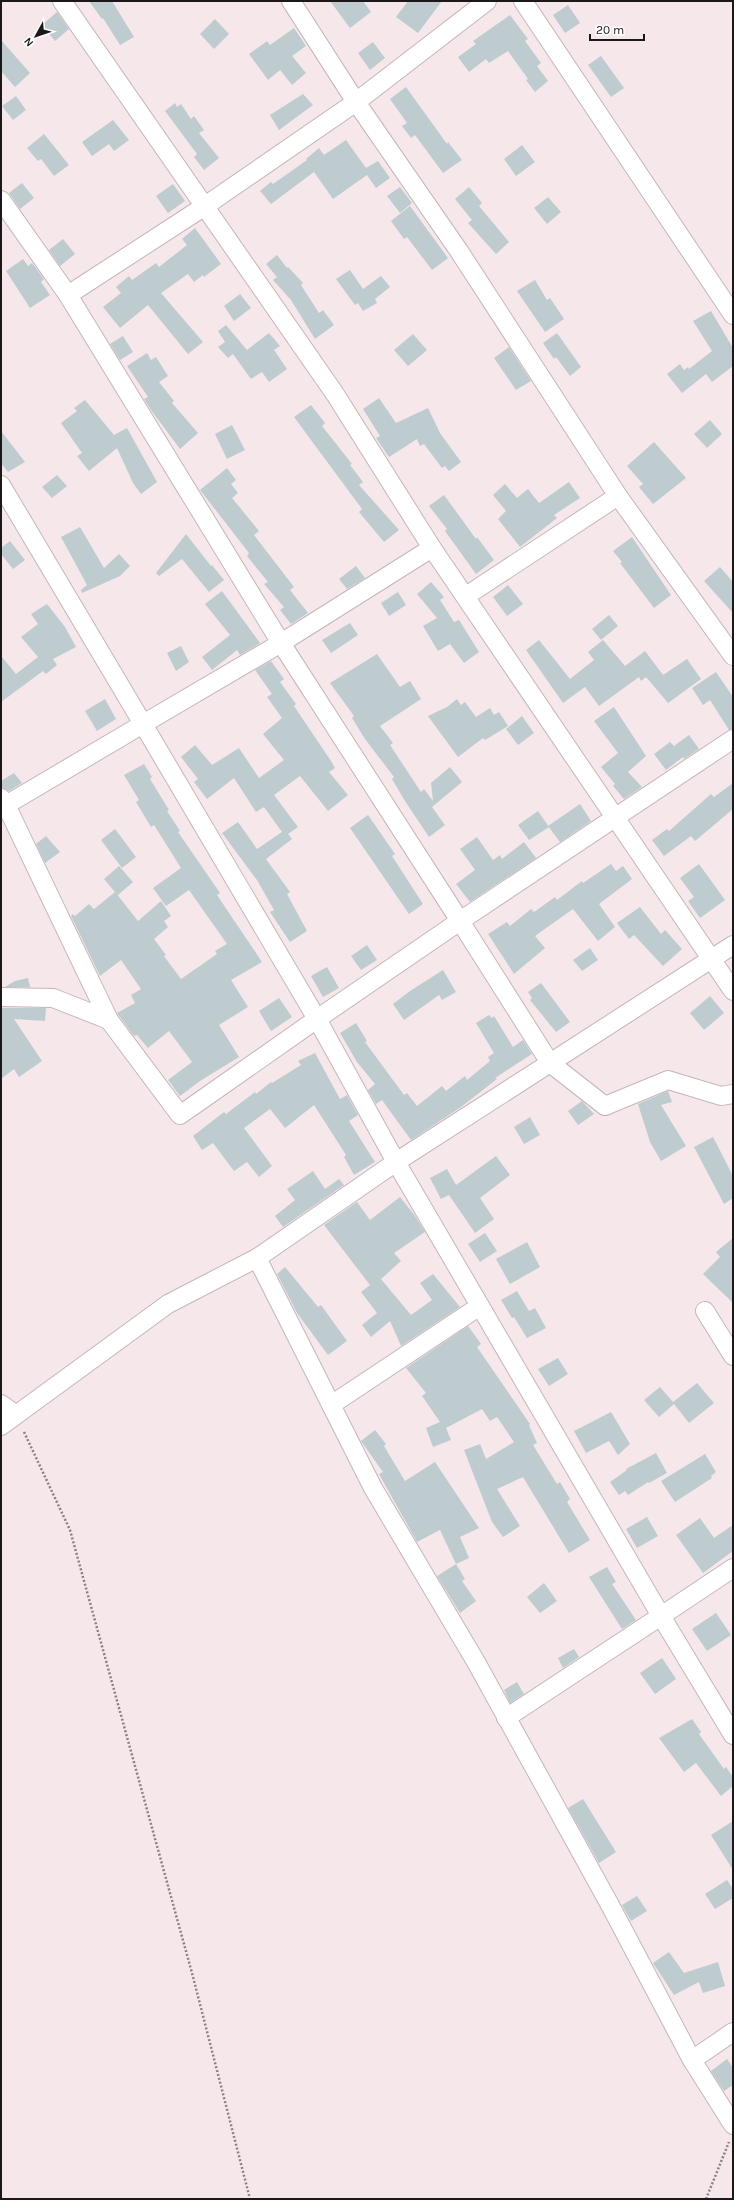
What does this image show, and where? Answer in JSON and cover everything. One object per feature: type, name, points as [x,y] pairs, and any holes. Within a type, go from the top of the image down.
[{"type":"street","points":[[62,1],[335,394],[432,548],[616,817],[711,960],[733,990]]},
{"type":"street","points":[[291,1],[356,102],[459,251],[618,496],[733,656]]},
{"type":"street","points":[[68,295],[205,206],[356,102],[487,1]]},
{"type":"street","points":[[524,1],[733,315]]},
{"type":"street","points":[[1,200],[68,295],[281,643],[460,920],[550,1063],[605,1106],[668,1080],[721,1096],[733,1094]]},
{"type":"street","points":[[1,485],[318,1019],[396,1162],[661,1616],[733,1735]]},
{"type":"street","points":[[466,596],[618,496]]},
{"type":"street","points":[[432,548],[281,643],[144,724],[3,802],[109,1020],[180,1115],[460,920],[733,739]]},
{"type":"street","points":[[1,1426],[168,1304],[257,1258],[396,1162],[733,945]]},
{"type":"street","points":[[1,997],[52,998],[109,1020]]},
{"type":"street","points":[[257,1258],[373,1488],[506,1718],[607,1898],[732,2133]]},
{"type":"street","points":[[331,1405],[480,1306]]},
{"type":"street","points":[[705,1311],[733,1356]]},
{"type":"street","points":[[1,1404],[16,1415]]},
{"type":"street","points":[[506,1718],[733,1568]]},
{"type":"street","points":[[692,2060],[733,2032]]},
{"type":"path","points":[[16,1415],[70,1530],[192,1973],[250,2199]]},
{"type":"path","points":[[706,2199],[732,2133]]},
{"type":"building","points":[[89,1],[112,1],[134,37],[120,45],[103,18],[102,19]]},
{"type":"building","points":[[330,1],[363,1],[371,12],[350,28]]},
{"type":"building","points":[[408,1],[442,1],[418,33],[396,17]]},
{"type":"building","points":[[568,5],[580,23],[565,33],[553,15]]},
{"type":"building","points":[[57,12],[69,29],[55,41],[42,25]]},
{"type":"building","points":[[510,15],[528,39],[525,41],[541,63],[537,66],[548,81],[535,92],[526,80],[528,79],[508,51],[489,63],[486,59],[469,72],[458,57],[476,44],[473,41]]},
{"type":"building","points":[[215,19],[229,34],[214,49],[200,34]]},
{"type":"building","points":[[294,28],[306,46],[292,56],[306,73],[292,85],[280,70],[268,80],[249,54],[267,41],[270,45]]},
{"type":"building","points":[[1,40],[30,73],[15,87],[1,71]]},
{"type":"building","points":[[373,42],[385,58],[370,70],[358,53]]},
{"type":"building","points":[[601,56],[624,88],[611,97],[588,65]]},
{"type":"building","points":[[406,87],[447,144],[448,142],[462,160],[443,173],[415,135],[411,138],[402,126],[407,123],[390,99]]},
{"type":"building","points":[[303,94],[313,105],[279,130],[270,115]]},
{"type":"building","points":[[16,96],[26,110],[13,120],[2,106]]},
{"type":"building","points":[[175,103],[177,107],[181,104],[191,119],[194,116],[204,130],[199,133],[219,158],[204,170],[194,157],[197,154],[165,111]]},
{"type":"building","points":[[113,120],[129,140],[114,151],[109,144],[92,156],[82,142]]},
{"type":"building","points":[[44,134],[69,165],[54,176],[41,159],[38,161],[27,148]]},
{"type":"building","points":[[346,140],[366,168],[378,161],[390,178],[376,188],[367,175],[333,199],[314,172],[271,204],[260,191],[271,182],[273,184],[307,160],[306,159],[319,148],[324,155]]},
{"type":"building","points":[[522,145],[535,162],[516,176],[504,159]]},
{"type":"building","points":[[22,183],[34,198],[20,209],[9,193]]},
{"type":"building","points":[[173,184],[185,201],[168,213],[156,196]]},
{"type":"building","points":[[400,187],[412,203],[400,213],[387,196]]},
{"type":"building","points":[[469,187],[482,203],[479,206],[509,242],[496,254],[468,223],[472,220],[455,199]]},
{"type":"building","points":[[548,197],[561,212],[547,224],[534,208]]},
{"type":"building","points":[[410,206],[448,258],[432,270],[407,237],[404,239],[391,221]]},
{"type":"building","points":[[195,228],[221,264],[204,277],[203,275],[194,282],[188,274],[161,293],[203,342],[188,354],[148,305],[120,328],[103,307],[121,293],[116,287],[129,276],[132,280],[156,263],[159,267],[187,245],[182,239]]},
{"type":"building","points":[[63,239],[75,254],[60,266],[49,250]]},
{"type":"building","points":[[277,255],[287,268],[288,267],[303,283],[301,285],[319,313],[323,310],[334,325],[315,339],[291,300],[273,280],[277,277],[266,264]]},
{"type":"building","points":[[23,259],[28,266],[32,263],[44,279],[41,282],[50,295],[30,308],[6,271]]},
{"type":"building","points":[[350,270],[363,289],[381,276],[390,287],[375,299],[377,303],[363,311],[358,303],[355,305],[336,279]]},
{"type":"building","points":[[535,280],[547,300],[550,298],[564,319],[545,332],[517,291]]},
{"type":"building","points":[[240,294],[251,308],[234,321],[224,306]]},
{"type":"building","points":[[711,311],[733,348],[733,366],[712,382],[706,374],[682,393],[667,374],[680,364],[684,370],[688,367],[689,369],[712,351],[693,321]]},
{"type":"building","points":[[226,325],[247,350],[269,333],[280,346],[274,350],[287,369],[269,382],[262,372],[251,379],[233,354],[228,358],[218,347],[225,342],[218,331]]},
{"type":"building","points":[[557,333],[581,367],[570,376],[556,357],[554,359],[543,343]]},
{"type":"building","points":[[413,334],[427,350],[408,366],[394,350]]},
{"type":"building","points":[[123,336],[133,352],[120,360],[110,344]]},
{"type":"building","points":[[509,347],[531,381],[516,390],[494,358]]},
{"type":"building","points":[[147,353],[151,360],[156,357],[168,376],[159,382],[174,401],[172,403],[198,433],[180,449],[151,410],[144,399],[148,397],[127,366]]},
{"type":"building","points":[[379,398],[396,423],[428,408],[440,433],[461,462],[449,471],[445,466],[442,468],[424,444],[420,446],[417,439],[389,457],[376,438],[380,436],[363,409]]},
{"type":"building","points":[[85,400],[114,435],[127,428],[157,482],[141,494],[133,483],[117,448],[89,471],[77,456],[82,453],[61,423],[77,411],[74,408]]},
{"type":"building","points":[[311,405],[325,423],[322,426],[352,464],[350,465],[363,482],[359,485],[399,530],[384,542],[359,512],[362,509],[294,417]]},
{"type":"building","points":[[710,420],[722,434],[707,448],[694,434]]},
{"type":"building","points":[[232,425],[245,450],[227,459],[215,434]]},
{"type":"building","points":[[1,431],[25,462],[8,472],[1,463]]},
{"type":"building","points":[[654,442],[686,478],[653,504],[639,487],[643,484],[627,466]]},
{"type":"building","points":[[227,468],[236,480],[231,484],[238,493],[232,498],[259,531],[254,535],[294,587],[290,590],[308,613],[291,624],[280,610],[284,607],[264,584],[268,582],[247,556],[249,553],[200,490]]},
{"type":"building","points":[[57,475],[67,486],[52,498],[42,487]]},
{"type":"building","points":[[569,482],[580,498],[554,515],[557,518],[520,547],[498,519],[506,511],[493,495],[505,484],[517,498],[528,489],[539,503]]},
{"type":"building","points":[[444,495],[476,539],[477,537],[494,560],[476,574],[445,531],[447,529],[429,506]]},
{"type":"building","points":[[80,527],[104,568],[119,554],[130,566],[120,576],[82,593],[81,590],[87,585],[61,537]]},
{"type":"building","points":[[186,534],[224,580],[209,592],[182,559],[159,576],[156,573]]},
{"type":"building","points":[[632,537],[671,595],[654,608],[620,563],[622,562],[613,551]]},
{"type":"building","points":[[10,541],[25,560],[13,569],[1,554],[1,548]]},
{"type":"building","points":[[356,566],[365,578],[347,589],[339,579]]},
{"type":"building","points":[[720,567],[733,582],[733,613],[704,581]]},
{"type":"building","points":[[431,582],[444,597],[440,600],[454,622],[459,620],[479,652],[464,663],[450,644],[438,651],[423,626],[437,618],[417,594]]},
{"type":"building","points":[[508,585],[523,604],[507,616],[493,597]]},
{"type":"building","points":[[222,591],[260,643],[240,655],[237,650],[212,670],[202,657],[230,635],[205,604]]},
{"type":"building","points":[[398,592],[406,605],[389,616],[381,603]]},
{"type":"building","points":[[47,604],[65,627],[76,647],[53,659],[57,665],[46,674],[43,671],[1,702],[1,656],[16,674],[38,657],[21,637],[38,624],[31,614]]},
{"type":"building","points":[[609,615],[618,626],[601,640],[592,629]]},
{"type":"building","points":[[350,623],[358,635],[331,653],[322,640]]},
{"type":"building","points":[[539,640],[570,679],[594,660],[588,652],[603,640],[625,666],[645,651],[663,675],[687,659],[701,679],[668,703],[646,677],[641,681],[639,677],[599,706],[585,687],[563,703],[526,650]]},
{"type":"building","points":[[181,646],[189,662],[176,671],[167,653]]},
{"type":"building","points":[[377,654],[400,687],[410,681],[421,699],[380,726],[393,743],[390,745],[421,792],[424,789],[433,801],[431,783],[450,767],[462,782],[432,807],[445,825],[429,837],[392,779],[394,777],[365,739],[352,718],[354,716],[330,683]]},
{"type":"building","points":[[271,661],[284,679],[280,682],[296,704],[294,706],[335,768],[329,772],[348,795],[328,811],[300,776],[274,795],[298,827],[288,834],[292,839],[266,859],[290,892],[287,894],[307,931],[290,942],[270,912],[274,910],[257,880],[222,833],[238,822],[257,849],[282,832],[264,807],[256,812],[234,778],[207,799],[194,782],[198,779],[181,757],[195,745],[212,765],[239,748],[259,778],[284,760],[263,734],[282,718],[267,697],[272,694],[255,670]]},
{"type":"building","points":[[716,672],[733,697],[733,729],[729,730],[710,700],[703,705],[692,688]]},
{"type":"building","points":[[105,699],[116,719],[97,731],[85,711]]},
{"type":"building","points":[[457,699],[461,705],[465,702],[476,717],[490,708],[494,715],[499,712],[508,726],[485,740],[483,738],[458,757],[428,716],[447,707]]},
{"type":"building","points":[[614,707],[646,756],[628,772],[642,787],[624,799],[613,786],[615,784],[601,767],[618,753],[594,721]]},
{"type":"building","points":[[522,716],[534,733],[518,745],[506,729]]},
{"type":"building","points":[[689,735],[699,749],[684,759],[683,757],[666,770],[654,754],[670,742],[674,746]]},
{"type":"building","points":[[144,764],[152,777],[150,779],[169,810],[167,811],[180,831],[178,832],[220,893],[217,895],[262,962],[231,980],[248,1007],[219,1025],[239,1057],[200,1081],[180,1096],[168,1080],[192,1062],[169,1031],[148,1048],[137,1035],[134,1036],[117,1013],[135,1003],[131,995],[141,989],[121,960],[100,976],[71,916],[73,914],[75,916],[89,904],[94,909],[115,892],[104,879],[119,866],[133,882],[118,895],[116,893],[138,921],[161,901],[171,916],[164,921],[168,927],[154,939],[166,955],[164,956],[181,979],[217,954],[215,951],[227,944],[189,890],[166,906],[153,888],[181,868],[154,825],[151,827],[136,802],[139,800],[124,775]]},
{"type":"building","points":[[14,773],[22,783],[9,791],[1,788],[1,781]]},
{"type":"building","points":[[733,783],[733,809],[695,841],[691,836],[664,856],[652,840],[667,829],[669,831],[711,794],[714,797]]},
{"type":"building","points":[[580,804],[591,821],[560,842],[548,826]]},
{"type":"building","points":[[538,811],[549,827],[529,840],[518,825]]},
{"type":"building","points":[[368,815],[395,854],[392,856],[423,904],[409,914],[350,828]]},
{"type":"building","points":[[115,829],[136,857],[122,868],[101,840]]},
{"type":"building","points":[[46,836],[60,852],[45,863],[36,844]]},
{"type":"building","points":[[477,837],[493,860],[500,855],[502,859],[524,842],[536,858],[470,902],[456,884],[475,870],[460,849]]},
{"type":"building","points":[[611,864],[616,871],[623,866],[632,879],[599,904],[615,927],[598,941],[573,909],[535,936],[545,948],[514,974],[488,934],[507,922],[510,926],[531,909],[534,912],[555,897],[557,900],[582,881],[583,883]]},
{"type":"building","points":[[699,864],[725,900],[700,918],[688,901],[694,897],[680,878]]},
{"type":"building","points":[[640,907],[661,934],[665,930],[682,949],[663,966],[634,935],[629,939],[617,923]]},
{"type":"building","points":[[367,945],[377,960],[361,970],[351,956]]},
{"type":"building","points":[[590,948],[598,960],[582,971],[573,960]]},
{"type":"building","points":[[327,967],[339,988],[323,997],[311,976]]},
{"type":"building","points":[[443,970],[456,992],[442,1000],[439,995],[404,1020],[393,1004]]},
{"type":"building","points":[[28,978],[30,987],[5,987],[15,981]]},
{"type":"building","points":[[541,983],[570,1022],[556,1032],[530,1000],[532,998],[528,992]]},
{"type":"building","points":[[710,996],[724,1013],[704,1030],[690,1013]]},
{"type":"building","points":[[279,998],[292,1017],[271,1031],[259,1011]]},
{"type":"building","points":[[1,1008],[46,1008],[45,1021],[14,1019],[42,1061],[19,1077],[14,1069],[1,1079]]},
{"type":"building","points":[[489,1015],[492,1018],[494,1016],[513,1047],[523,1040],[532,1054],[495,1078],[497,1079],[461,1107],[411,1140],[382,1100],[376,1104],[368,1090],[375,1084],[357,1062],[340,1033],[356,1023],[367,1041],[365,1042],[404,1095],[407,1093],[417,1106],[442,1086],[446,1091],[465,1076],[467,1080],[490,1061],[488,1057],[494,1053],[476,1023]]},
{"type":"building","points":[[315,1053],[340,1099],[347,1095],[358,1115],[349,1121],[375,1162],[354,1175],[344,1157],[346,1155],[314,1105],[285,1128],[270,1109],[244,1128],[272,1166],[259,1177],[247,1162],[234,1171],[213,1143],[202,1150],[193,1136],[224,1112],[226,1114],[255,1092],[256,1094],[271,1082],[272,1083],[301,1065],[298,1061]]},
{"type":"building","points":[[668,1091],[672,1102],[661,1105],[686,1146],[661,1161],[650,1142],[638,1104]]},
{"type":"building","points":[[582,1101],[594,1114],[578,1125],[568,1111]]},
{"type":"building","points":[[530,1117],[540,1135],[524,1144],[514,1127]]},
{"type":"building","points":[[713,1137],[733,1176],[733,1198],[724,1204],[694,1147]]},
{"type":"building","points":[[496,1156],[510,1175],[480,1198],[494,1219],[475,1233],[449,1195],[441,1199],[430,1178],[447,1169],[456,1185]]},
{"type":"building","points":[[313,1171],[325,1189],[339,1179],[344,1185],[283,1227],[275,1216],[295,1200],[287,1189]]},
{"type":"building","points":[[400,1197],[425,1232],[394,1253],[401,1261],[381,1279],[411,1315],[432,1300],[420,1283],[433,1274],[460,1307],[401,1346],[390,1321],[371,1337],[362,1325],[377,1313],[361,1292],[370,1285],[324,1225],[357,1202],[370,1220]]},
{"type":"building","points":[[485,1233],[497,1251],[480,1262],[468,1244]]},
{"type":"building","points":[[733,1238],[733,1303],[703,1274],[720,1257],[716,1252]]},
{"type":"building","points":[[527,1242],[540,1267],[510,1284],[496,1259]]},
{"type":"building","points":[[285,1267],[318,1307],[321,1305],[347,1341],[328,1355],[297,1313],[277,1274]]},
{"type":"building","points":[[517,1291],[529,1311],[535,1308],[546,1328],[527,1338],[501,1300]]},
{"type":"building","points":[[468,1326],[481,1344],[477,1347],[530,1424],[529,1425],[537,1443],[533,1445],[557,1484],[560,1482],[570,1499],[567,1502],[590,1540],[569,1553],[523,1477],[497,1489],[520,1526],[503,1537],[492,1522],[464,1450],[480,1444],[486,1459],[514,1442],[497,1417],[490,1421],[482,1409],[446,1428],[451,1440],[433,1447],[426,1428],[440,1422],[422,1396],[426,1393],[406,1368]]},
{"type":"building","points":[[558,1358],[568,1374],[549,1386],[538,1369]]},
{"type":"building","points":[[697,1383],[714,1403],[689,1423],[674,1404],[659,1417],[644,1400],[660,1387],[673,1402]]},
{"type":"building","points":[[611,1412],[630,1444],[618,1455],[609,1441],[586,1453],[574,1431]]},
{"type":"building","points":[[375,1430],[386,1444],[384,1446],[405,1481],[435,1462],[479,1528],[460,1537],[469,1558],[456,1564],[440,1530],[417,1542],[379,1474],[383,1472],[361,1441]]},
{"type":"building","points":[[656,1453],[667,1473],[649,1483],[648,1482],[628,1495],[625,1491],[619,1495],[610,1482],[627,1470],[626,1469]]},
{"type":"building","points":[[705,1454],[716,1472],[711,1476],[712,1478],[675,1502],[661,1481]]},
{"type":"building","points":[[647,1517],[658,1536],[637,1548],[626,1529]]},
{"type":"building","points":[[700,1518],[714,1538],[733,1525],[733,1551],[703,1573],[676,1535]]},
{"type":"building","points":[[456,1564],[465,1579],[462,1581],[476,1601],[460,1613],[437,1576]]},
{"type":"building","points":[[607,1567],[616,1582],[612,1584],[636,1620],[622,1629],[589,1577]]},
{"type":"building","points":[[544,1583],[557,1601],[540,1613],[527,1597]]},
{"type":"building","points":[[716,1613],[731,1635],[707,1651],[692,1629]]},
{"type":"building","points":[[574,1649],[579,1657],[563,1668],[558,1658]]},
{"type":"building","points":[[662,1658],[676,1679],[655,1694],[640,1673]]},
{"type":"building","points":[[517,1682],[524,1694],[510,1703],[504,1690]]},
{"type":"building","points":[[692,1719],[701,1732],[699,1734],[724,1769],[726,1767],[733,1777],[733,1786],[721,1796],[696,1763],[684,1772],[659,1738]]},
{"type":"building","points":[[583,1799],[616,1852],[599,1863],[568,1808]]},
{"type":"building","points":[[733,1821],[733,1870],[711,1835]]},
{"type":"building","points":[[727,1880],[733,1889],[733,1898],[715,1909],[705,1894]]},
{"type":"building","points":[[637,1896],[647,1911],[631,1921],[622,1905]]},
{"type":"building","points":[[669,1952],[684,1973],[718,1962],[725,1986],[703,1993],[699,1982],[674,1995],[653,1963]]},
{"type":"building","points":[[727,2059],[733,2068],[733,2085],[724,2091],[711,2071]]}]
